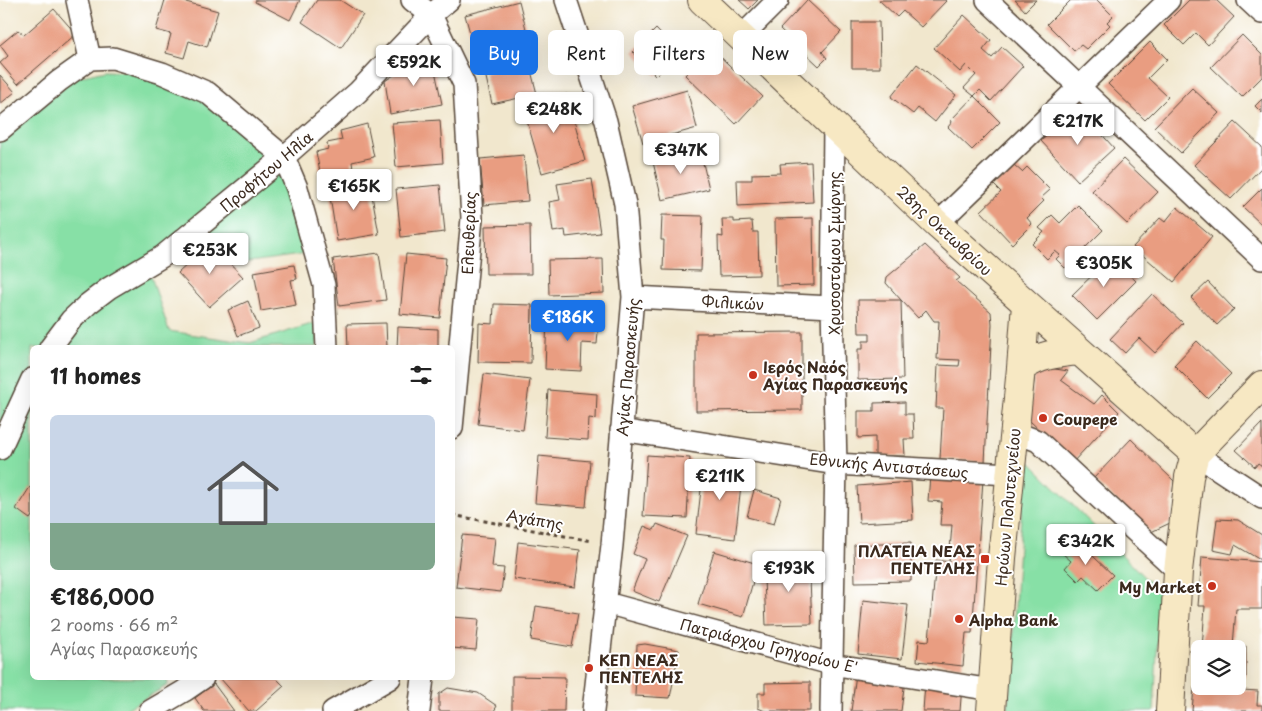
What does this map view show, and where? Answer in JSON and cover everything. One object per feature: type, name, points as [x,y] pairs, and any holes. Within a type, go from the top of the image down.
[{"type":"main road","name":"28ης Οκτωβρίου","points":[[702,0],[734,30]]},
{"type":"main road","name":"28ης Οκτωβρίου","points":[[781,75],[937,224],[1195,454]]},
{"type":"main road","name":"Ηρώων Πολυτεχνείου","points":[[991,700],[1009,474],[1026,304]]},
{"type":"main road","points":[[1021,368],[1032,360],[1050,354],[1078,351]]},
{"type":"main road","points":[[1170,711],[1178,572],[1189,477],[1195,454],[1262,385]]},
{"type":"street","points":[[77,0],[90,59]]},
{"type":"street","points":[[412,0],[431,15]]},
{"type":"street","name":"Προφήτου Ηλία","points":[[52,345],[71,320],[88,304],[109,288],[163,256],[284,157],[358,92],[431,15],[449,0]]},
{"type":"street","name":"Αγίας Παρασκευής","points":[[566,0],[606,121],[625,204],[633,297],[612,545],[592,711]]},
{"type":"street","points":[[748,30],[778,0]]},
{"type":"street","points":[[987,0],[1262,259]]},
{"type":"street","points":[[937,224],[1169,0]]},
{"type":"street","points":[[1248,0],[1262,13]]},
{"type":"street","name":"Ελευθερίας","points":[[431,15],[464,84],[472,218],[455,396]]},
{"type":"street","points":[[0,130],[59,81],[90,59],[114,58],[162,73],[208,93],[284,157],[300,197],[324,285],[327,345]]},
{"type":"street","name":"Χρυσοστόμου Σμύρνης","points":[[831,711],[836,464],[832,307],[834,126]]},
{"type":"street","name":"Φιλικών","points":[[633,297],[832,307]]},
{"type":"street","points":[[0,449],[30,383]]},
{"type":"street","name":"Εθνικής Αντιστάσεως","points":[[622,430],[836,464],[1009,474]]},
{"type":"street","points":[[1014,432],[1038,441],[1178,572]]},
{"type":"street","points":[[1195,454],[1262,498]]},
{"type":"street","name":"Πατριάρχου Γρηγορίου Ε'","points":[[606,603],[831,664],[991,700]]},
{"type":"street","points":[[150,711],[200,680]]},
{"type":"street","points":[[333,711],[387,680]]},
{"type":"street","points":[[419,711],[423,680]]},
{"type":"path","name":"Αγάπης","points":[[455,516],[612,545]]},
{"type":"green space","points":[[105,71],[154,73],[196,87],[286,174],[307,254],[242,263],[208,230],[150,273],[169,331],[250,343],[318,322],[317,345],[30,345],[30,680],[167,680],[168,685],[123,711],[0,711],[0,142],[74,78]]},
{"type":"green space","points":[[1025,457],[1160,593],[1154,711],[1008,711]]},
{"type":"building","points":[[165,0],[179,0],[218,11],[207,47],[189,41],[184,58],[166,53],[171,34],[156,30]]},
{"type":"building","points":[[256,0],[300,0],[290,20],[255,2]]},
{"type":"building","points":[[317,0],[340,0],[363,15],[341,48],[302,22]]},
{"type":"building","points":[[739,0],[758,0],[749,9]]},
{"type":"building","points":[[807,0],[841,32],[822,52],[827,58],[819,66],[807,55],[807,30],[780,29]]},
{"type":"building","points":[[879,0],[946,1],[921,27],[903,11],[897,17]]},
{"type":"building","points":[[1015,0],[1036,0],[1025,11]]},
{"type":"building","points":[[1071,0],[1097,0],[1113,16],[1107,22],[1110,25],[1086,49],[1081,45],[1074,51],[1047,24]]},
{"type":"building","points":[[1189,0],[1216,0],[1234,17],[1208,45],[1196,33],[1184,45],[1164,25]]},
{"type":"building","points":[[519,1],[526,30],[470,30],[470,33],[465,15]]},
{"type":"building","points":[[54,9],[76,34],[18,84],[0,63],[8,56],[0,45],[18,30],[24,35]]},
{"type":"building","points":[[964,15],[991,40],[983,50],[992,58],[1002,47],[1023,66],[991,101],[980,90],[974,96],[964,88],[976,75],[966,65],[960,72],[934,48]]},
{"type":"building","points":[[852,22],[879,22],[880,68],[852,68]]},
{"type":"building","points":[[1242,35],[1262,55],[1262,77],[1242,97],[1211,67]]},
{"type":"building","points":[[1150,42],[1167,59],[1148,78],[1168,97],[1145,120],[1108,84]]},
{"type":"building","points":[[432,56],[442,104],[390,114],[385,81],[413,62]]},
{"type":"building","points":[[723,59],[733,69],[733,75],[740,75],[762,96],[736,124],[685,75],[723,75]]},
{"type":"building","points":[[917,64],[956,95],[935,122],[918,108],[913,114],[891,97]]},
{"type":"building","points":[[0,75],[15,92],[0,104]]},
{"type":"building","points":[[485,75],[532,75],[537,94],[492,104]]},
{"type":"building","points":[[1192,88],[1219,113],[1181,153],[1154,127]]},
{"type":"building","points":[[687,90],[697,128],[643,143],[632,106]]},
{"type":"building","points":[[567,94],[585,161],[542,173],[523,107]]},
{"type":"building","points":[[974,96],[1000,122],[972,150],[948,127],[952,122],[951,120]]},
{"type":"building","points":[[1262,99],[1262,113],[1255,106]]},
{"type":"building","points":[[1071,114],[1082,126],[1089,120],[1114,148],[1078,181],[1041,141]]},
{"type":"building","points":[[440,120],[443,163],[396,167],[392,123]]},
{"type":"building","points":[[1235,122],[1262,147],[1262,167],[1231,199],[1194,165]]},
{"type":"building","points":[[367,124],[374,157],[352,162],[353,169],[346,170],[347,176],[322,182],[316,152],[328,149],[327,143],[342,140],[340,131]]},
{"type":"building","points":[[700,150],[709,189],[662,200],[653,162]]},
{"type":"building","points":[[524,155],[528,201],[484,205],[480,159]]},
{"type":"building","points":[[1123,159],[1158,192],[1127,224],[1092,191]]},
{"type":"building","points":[[811,162],[813,202],[738,206],[737,180],[752,180],[752,174],[781,173],[780,164]]},
{"type":"building","points":[[1014,165],[1022,172],[1027,167],[1050,190],[1041,198],[1044,201],[1027,218],[1032,224],[1012,244],[981,211],[1001,192],[994,185]]},
{"type":"building","points":[[369,179],[379,234],[337,241],[330,197],[340,195],[338,185]]},
{"type":"building","points":[[592,179],[600,233],[566,237],[565,230],[553,232],[549,202],[560,200],[557,184]]},
{"type":"building","points":[[440,185],[445,232],[401,237],[396,189]]},
{"type":"building","points":[[1262,188],[1262,225],[1243,207]]},
{"type":"building","points":[[1078,205],[1103,230],[1065,268],[1056,259],[1060,255],[1055,251],[1047,259],[1032,244],[1044,232],[1039,228],[1052,215],[1060,223]]},
{"type":"building","points":[[1177,207],[1212,237],[1174,282],[1133,247],[1160,218],[1165,222]]},
{"type":"building","points":[[662,215],[703,216],[701,271],[663,270],[664,240],[661,240]]},
{"type":"building","points":[[813,218],[814,285],[776,286],[775,219]]},
{"type":"building","points":[[722,219],[734,219],[734,222],[752,221],[753,232],[758,232],[759,275],[719,276],[718,236],[723,237]]},
{"type":"building","points":[[530,225],[531,274],[486,274],[485,226]]},
{"type":"building","points":[[211,243],[243,277],[209,307],[178,273]]},
{"type":"building","points":[[925,245],[960,278],[956,281],[991,312],[985,462],[940,459],[943,408],[936,408],[938,365],[959,366],[960,360],[937,359],[939,321],[934,321],[926,310],[918,318],[886,283],[887,277]]},
{"type":"building","points":[[379,253],[386,300],[339,306],[333,259]]},
{"type":"building","points":[[406,254],[446,258],[440,318],[400,314]]},
{"type":"building","points":[[1111,257],[1136,281],[1097,320],[1072,295]]},
{"type":"building","points":[[603,259],[604,293],[549,295],[548,260]]},
{"type":"building","points":[[294,265],[297,279],[291,280],[296,305],[261,311],[254,272]]},
{"type":"building","points":[[1208,282],[1234,309],[1217,325],[1191,298]]},
{"type":"building","points":[[1152,294],[1183,323],[1155,353],[1139,338],[1125,353],[1110,339]]},
{"type":"building","points":[[858,300],[901,300],[903,379],[858,380],[858,349],[863,349],[863,341],[870,341],[870,333],[859,333]]},
{"type":"building","points":[[248,301],[259,328],[238,336],[228,310]]},
{"type":"building","points":[[494,304],[532,305],[531,363],[478,362],[479,323],[493,324]]},
{"type":"building","points":[[547,318],[599,320],[597,344],[582,343],[581,371],[545,369]]},
{"type":"building","points":[[386,323],[387,345],[348,345],[347,324]]},
{"type":"building","points":[[398,327],[438,329],[438,345],[397,345]]},
{"type":"building","points":[[802,332],[802,410],[696,411],[696,333]]},
{"type":"building","points":[[1197,341],[1231,374],[1207,398],[1174,365]]},
{"type":"building","points":[[1036,366],[1068,371],[1061,380],[1094,404],[1102,395],[1119,412],[1073,462],[1029,420]]},
{"type":"building","points":[[484,374],[530,380],[523,430],[478,424]]},
{"type":"building","points":[[548,390],[597,394],[596,419],[589,418],[588,440],[545,437]]},
{"type":"building","points":[[905,402],[905,414],[913,414],[914,439],[904,439],[905,456],[875,456],[875,437],[858,438],[858,411],[874,411],[874,403]]},
{"type":"building","points":[[1262,423],[1262,466],[1258,463],[1255,467],[1236,450]]},
{"type":"building","points":[[1131,439],[1174,481],[1170,523],[1151,532],[1093,479]]},
{"type":"building","points":[[647,455],[690,458],[687,518],[643,516]]},
{"type":"building","points":[[539,456],[590,461],[586,507],[535,503]]},
{"type":"building","points":[[704,463],[743,467],[735,539],[696,534]]},
{"type":"building","points":[[930,476],[983,480],[972,633],[966,633],[963,666],[917,661],[919,640],[929,641],[936,560],[949,562],[952,525],[940,525],[942,502],[928,501]]},
{"type":"building","points":[[911,482],[913,520],[859,523],[857,486]]},
{"type":"building","points":[[30,487],[30,519],[16,509]]},
{"type":"building","points":[[754,490],[781,498],[774,524],[747,517]]},
{"type":"building","points":[[1217,519],[1238,520],[1262,535],[1262,561],[1235,545],[1232,554],[1213,550]]},
{"type":"building","points":[[657,524],[687,536],[659,602],[632,591],[645,559],[633,554],[644,526],[654,530]]},
{"type":"building","points":[[462,535],[495,538],[492,567],[504,568],[501,592],[456,587]]},
{"type":"building","points":[[1075,539],[1113,575],[1098,590],[1083,576],[1078,581],[1065,568],[1071,561],[1062,553]]},
{"type":"building","points":[[518,542],[580,550],[575,587],[514,579]]},
{"type":"building","points":[[911,543],[911,581],[855,582],[854,545]]},
{"type":"building","points":[[714,551],[758,564],[743,617],[698,604]]},
{"type":"building","points":[[809,557],[812,624],[766,625],[764,579],[774,578],[774,558]]},
{"type":"building","points":[[1202,557],[1262,562],[1262,609],[1236,609],[1233,640],[1203,640],[1205,606],[1198,606]]},
{"type":"building","points":[[863,600],[908,605],[902,659],[858,654]]},
{"type":"building","points":[[536,606],[578,613],[572,647],[531,640]]},
{"type":"building","points":[[455,617],[479,619],[476,650],[455,648]]},
{"type":"building","points":[[645,644],[679,650],[670,698],[635,696],[637,645]]},
{"type":"building","points":[[856,674],[905,680],[901,711],[851,711]]},
{"type":"building","points":[[512,676],[565,677],[564,711],[512,711]]},
{"type":"building","points":[[222,680],[278,680],[284,686],[256,711],[249,711]]},
{"type":"building","points":[[810,682],[810,711],[765,711],[758,708],[758,693],[765,693],[765,683]]},
{"type":"building","points":[[925,683],[962,685],[960,711],[923,711]]},
{"type":"building","points":[[214,684],[234,711],[204,711],[195,698]]},
{"type":"building","points":[[448,688],[478,693],[497,706],[494,711],[439,711],[439,694]]},
{"type":"building","points":[[1246,690],[1258,691],[1257,705],[1262,705],[1262,711],[1192,711],[1193,695],[1246,695]]},
{"type":"place","name":"Ιερός Ναός Αγίας Παρασκευής","points":[[753,375]]},
{"type":"place","name":"Coupepe","points":[[1043,418]]},
{"type":"place","name":"ΠΛΑΤΕΙΑ ΝΕΑΣ ΠΕΝΤΕΛΗΣ","points":[[985,559]]},
{"type":"place","name":"My Market","points":[[1212,586]]},
{"type":"place","name":"Alpha Bank","points":[[959,619]]},
{"type":"place","name":"ΚΕΠ ΝΕΑΣ ΠΕΝΤΕΛΗΣ","points":[[589,668]]}]
